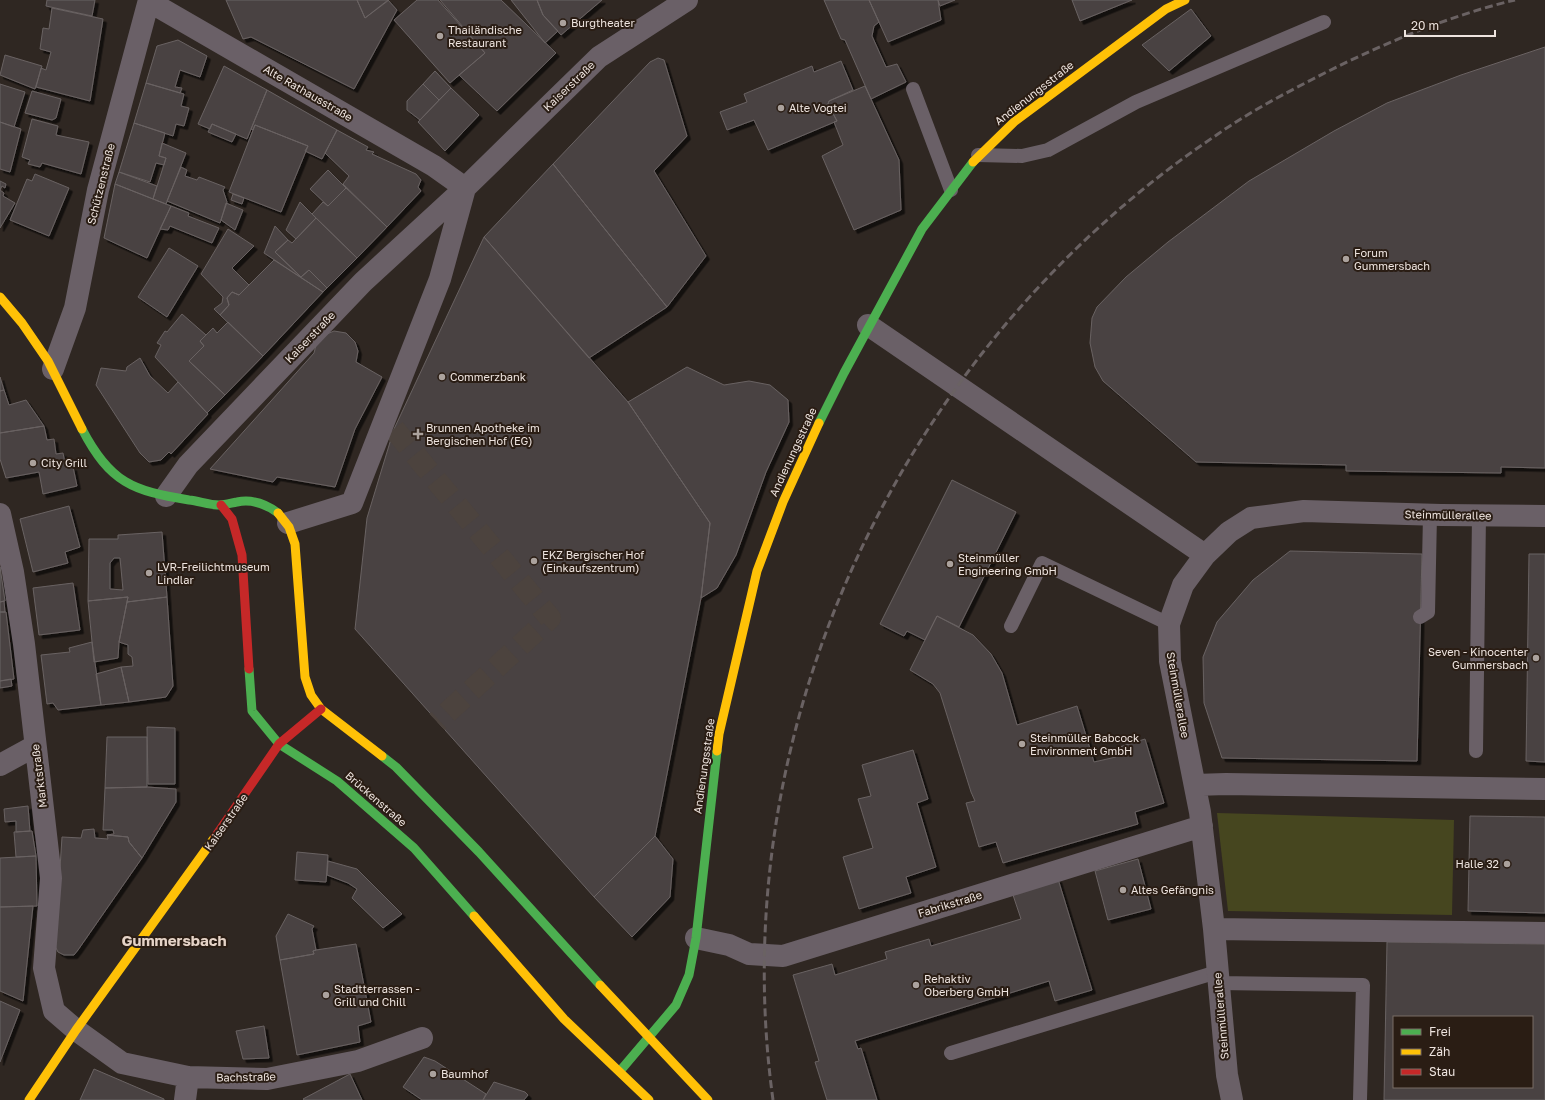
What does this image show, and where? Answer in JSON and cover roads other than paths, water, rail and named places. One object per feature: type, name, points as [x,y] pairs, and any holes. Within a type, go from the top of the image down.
[{"type":"street","name":"Kaiserstraße","points":[[166,496],[188,465],[363,282],[465,188],[599,57],[687,0]]},
{"type":"street","name":"Andienungsstraße","points":[[649,1039],[676,1005],[689,975],[696,938],[707,828],[719,734],[757,571],[783,502],[802,458],[868,326],[922,229],[978,155],[1026,112],[1166,9],[1185,0]]},
{"type":"street","name":"Alte Rathausstraße","points":[[152,1],[434,166],[465,188]]},
{"type":"street","name":"Schützenstraße","points":[[53,369],[75,308],[98,190],[152,1]]},
{"type":"street","points":[[288,523],[352,503],[388,426],[440,279],[465,188]]},
{"type":"street","points":[[0,297],[14,313],[53,369],[93,447],[104,463],[116,476],[130,486],[166,496],[221,505],[243,501],[267,505],[288,523],[294,540],[297,558],[305,677],[311,695],[321,709],[396,766],[479,852],[649,1039],[708,1100]]},
{"type":"street","points":[[868,326],[1205,554]]},
{"type":"street","name":"Brückenstraße","points":[[221,505],[232,519],[242,555],[252,711],[279,744],[337,781],[414,848],[564,1019],[649,1100]]},
{"type":"street","name":"Steinmüllerallee","points":[[1232,1100],[1227,1075],[1214,930],[1202,826],[1170,661],[1169,624],[1183,585],[1205,554],[1229,532],[1251,518],[1265,515],[1304,511],[1430,515],[1545,516]]},
{"type":"street","name":"Marktstraße","points":[[0,514],[13,572],[24,644],[51,878],[44,968],[54,1010],[76,1030]]},
{"type":"street","name":"Kaiserstraße","points":[[29,1100],[76,1030],[239,805],[255,778],[279,744],[321,709]]},
{"type":"street","points":[[0,766],[35,746]]},
{"type":"street","points":[[1195,785],[1226,784],[1545,789]]},
{"type":"street","name":"Fabrikstraße","points":[[696,938],[729,945],[749,954],[783,956],[1202,826]]},
{"type":"street","points":[[1214,930],[1545,932]]},
{"type":"street","name":"Bachstraße","points":[[76,1030],[122,1063],[188,1077],[267,1079],[358,1061],[422,1038]]},
{"type":"street","points":[[620,1071],[649,1039]]},
{"type":"street","points":[[185,1100],[188,1077]]},
{"type":"lane","points":[[978,155],[1022,156],[1048,150],[1136,102],[1324,22]]},
{"type":"lane","points":[[913,89],[951,190]]},
{"type":"lane","points":[[1420,617],[1428,612],[1430,515]]},
{"type":"lane","points":[[1476,751],[1479,515]]},
{"type":"lane","points":[[1012,626],[1042,563],[1169,624]]},
{"type":"lane","points":[[951,1053],[1218,977],[1363,984],[1360,1100]]},
{"type":"tunnel","points":[[394,429],[550,618],[437,722]]},
{"type":"railway","points":[[773,1100],[764,959],[777,820],[808,684],[859,554],[926,432],[1009,320],[1107,220],[1218,134],[1276,98],[1361,55],[1463,15],[1515,0]]},
{"type":"place","name":"Burgtheater","points":[[563,23]]},
{"type":"place","name":"Thailändische Restaurant","points":[[440,36]]},
{"type":"place","name":"Alte Vogtei","points":[[781,108]]},
{"type":"place","name":"Forum Gummersbach","points":[[1346,259]]},
{"type":"place","name":"Commerzbank","points":[[442,377]]},
{"type":"place","name":"Brunnen Apotheke im Bergischen Hof (EG)","points":[[418,434]]},
{"type":"place","name":"City Grill","points":[[33,463]]},
{"type":"place","name":"EKZ Bergischer Hof (Einkaufszentrum)","points":[[534,561]]},
{"type":"place","name":"Steinmüller Engineering GmbH","points":[[950,564]]},
{"type":"place","name":"LVR-Freilichtmuseum Lindlar","points":[[149,573]]},
{"type":"place","name":"Seven - Kinocenter Gummersbach","points":[[1536,658]]},
{"type":"place","name":"Steinmüller Babcock Environment GmbH","points":[[1022,744]]},
{"type":"place","name":"Halle 32","points":[[1507,864]]},
{"type":"place","name":"Altes Gefängnis","points":[[1123,890]]},
{"type":"place","name":"Rehaktiv Oberberg GmbH","points":[[916,985]]},
{"type":"place","name":"Stadtterrassen - Grill und Chill","points":[[326,995]]},
{"type":"place","name":"Baumhof","points":[[433,1074]]},
{"type":"district","name":"Gummersbach","points":[[174,941]]}]
